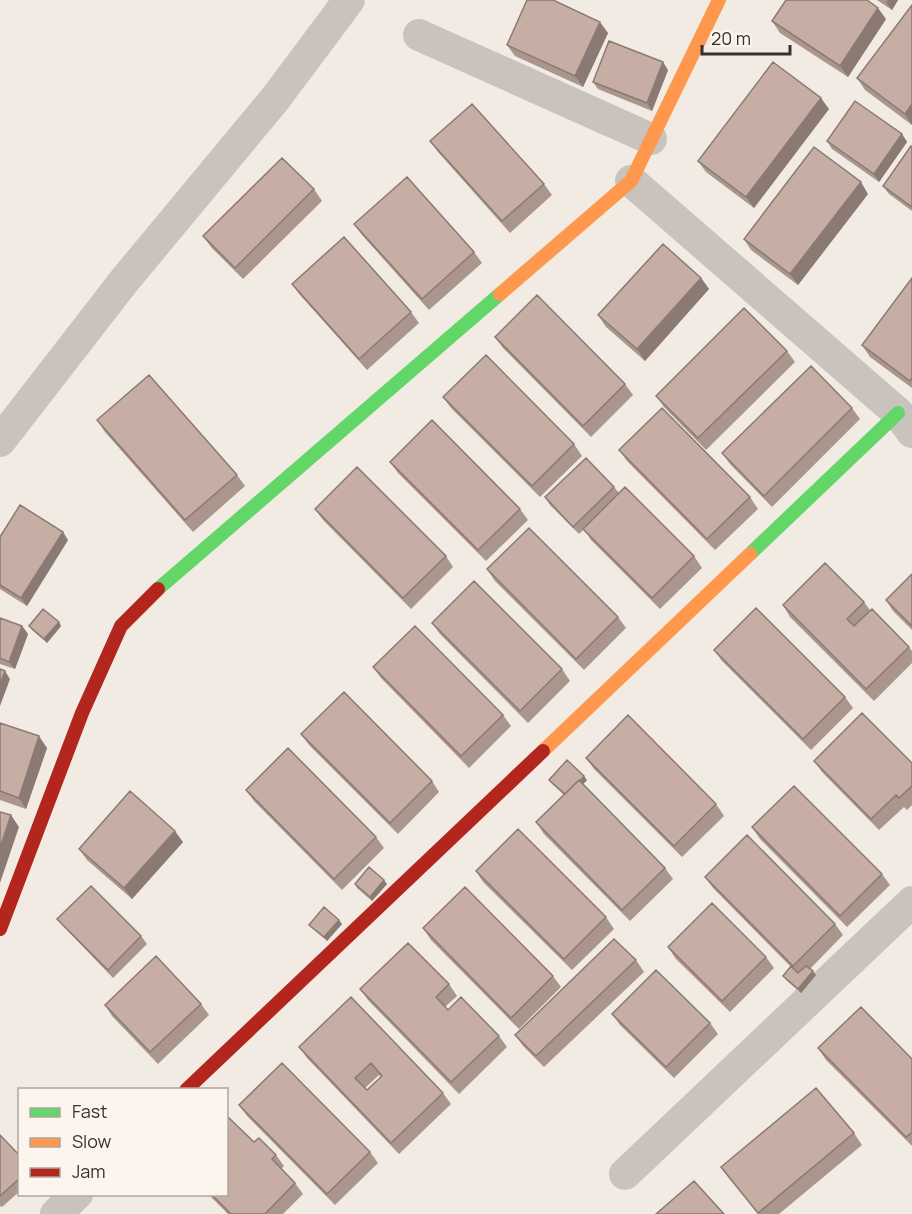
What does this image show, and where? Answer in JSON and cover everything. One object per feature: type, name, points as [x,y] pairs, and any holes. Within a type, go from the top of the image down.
[{"type":"street","points":[[0,441],[124,281],[275,99],[349,0]]},
{"type":"street","points":[[0,929],[82,713],[121,626],[141,604],[195,556],[631,181],[719,0]]},
{"type":"street","points":[[418,35],[651,139]]},
{"type":"street","points":[[187,1088],[905,422],[631,181]]},
{"type":"street","points":[[626,1174],[912,902]]},
{"type":"street","points":[[56,1214],[75,1196]]},
{"type":"building","points":[[527,0],[553,0],[600,22],[575,76],[507,45]]},
{"type":"building","points":[[786,0],[867,0],[878,8],[840,66],[772,21]]},
{"type":"building","points":[[912,5],[912,104],[905,114],[857,78]]},
{"type":"building","points":[[609,41],[663,62],[647,103],[593,82]]},
{"type":"building","points":[[773,62],[821,98],[746,197],[698,161]]},
{"type":"building","points":[[855,101],[902,134],[874,174],[827,141]]},
{"type":"building","points":[[472,104],[544,184],[502,221],[430,141]]},
{"type":"building","points":[[814,147],[861,182],[790,274],[744,239]]},
{"type":"building","points":[[912,147],[912,207],[883,186]]},
{"type":"building","points":[[282,158],[314,189],[235,268],[203,236]]},
{"type":"building","points":[[407,177],[474,252],[422,299],[354,224]]},
{"type":"building","points":[[344,237],[411,312],[359,359],[292,284]]},
{"type":"building","points":[[663,244],[701,278],[637,349],[598,315]]},
{"type":"building","points":[[912,278],[912,378],[910,381],[862,345]]},
{"type":"building","points":[[537,295],[625,384],[583,426],[495,337]]},
{"type":"building","points":[[744,308],[787,351],[698,438],[656,396]]},
{"type":"building","points":[[486,355],[574,444],[532,486],[443,397]]},
{"type":"building","points":[[811,366],[852,408],[764,496],[722,453]]},
{"type":"building","points":[[149,375],[237,475],[185,520],[97,420]]},
{"type":"building","points":[[662,408],[750,497],[707,539],[619,450]]},
{"type":"building","points":[[432,420],[520,509],[478,550],[390,462]]},
{"type":"building","points":[[586,458],[614,487],[573,527],[545,497]]},
{"type":"building","points":[[357,467],[446,556],[403,598],[315,509]]},
{"type":"building","points":[[625,487],[694,556],[652,598],[583,529]]},
{"type":"building","points":[[20,505],[63,532],[21,598],[0,585],[0,537]]},
{"type":"building","points":[[529,528],[618,617],[576,659],[487,569]]},
{"type":"building","points":[[825,563],[864,602],[847,619],[854,626],[872,609],[909,647],[866,689],[783,605]]},
{"type":"building","points":[[912,574],[912,626],[886,600]]},
{"type":"building","points":[[474,581],[562,669],[520,711],[432,623]]},
{"type":"building","points":[[756,608],[845,697],[803,739],[714,650]]},
{"type":"building","points":[[43,609],[59,622],[44,639],[29,626]]},
{"type":"building","points":[[0,618],[22,626],[9,662],[0,658]]},
{"type":"building","points":[[415,626],[503,715],[461,756],[373,667]]},
{"type":"building","points":[[0,669],[5,671],[0,684]]},
{"type":"building","points":[[344,692],[432,781],[390,823],[301,734]]},
{"type":"building","points":[[862,713],[912,763],[912,786],[899,798],[896,795],[871,819],[814,761]]},
{"type":"building","points":[[628,715],[716,804],[674,846],[586,758]]},
{"type":"building","points":[[0,723],[39,736],[19,798],[0,791]]},
{"type":"building","points":[[288,748],[376,837],[334,879],[246,790]]},
{"type":"building","points":[[567,760],[584,776],[565,794],[549,780]]},
{"type":"building","points":[[579,780],[665,868],[622,910],[536,822]]},
{"type":"building","points":[[794,786],[882,874],[840,916],[752,827]]},
{"type":"building","points":[[130,791],[175,831],[124,888],[79,849]]},
{"type":"building","points":[[0,812],[11,815],[0,848]]},
{"type":"building","points":[[518,829],[606,917],[564,959],[476,871]]},
{"type":"building","points":[[747,835],[835,924],[793,966],[705,877]]},
{"type":"building","points":[[369,867],[384,880],[370,897],[355,884]]},
{"type":"building","points":[[91,886],[141,936],[108,970],[57,919]]},
{"type":"building","points":[[465,887],[553,976],[511,1018],[423,928]]},
{"type":"building","points":[[712,903],[766,957],[722,1001],[668,947]]},
{"type":"building","points":[[324,907],[339,920],[324,937],[309,925]]},
{"type":"building","points":[[614,939],[636,960],[536,1056],[515,1035]]},
{"type":"building","points":[[408,943],[449,984],[436,997],[448,1010],[461,997],[499,1036],[451,1082],[360,989]]},
{"type":"building","points":[[156,956],[201,1004],[150,1052],[105,1005]]},
{"type":"building","points":[[791,966],[798,973],[806,966],[813,971],[798,989],[783,976]]},
{"type":"building","points":[[656,970],[710,1023],[666,1067],[612,1014]]},
{"type":"building","points":[[351,997],[443,1093],[391,1143],[299,1047]],"holes":[[[371,1063],[382,1076],[367,1090],[355,1078]]]},
{"type":"building","points":[[861,1007],[912,1059],[912,1132],[906,1137],[818,1048]]},
{"type":"building","points":[[282,1063],[370,1152],[327,1194],[239,1105]]},
{"type":"building","points":[[816,1088],[854,1133],[758,1213],[721,1167]]},
{"type":"building","points":[[228,1117],[254,1142],[259,1138],[276,1155],[272,1159],[295,1183],[265,1214],[231,1214],[213,1196],[228,1196]]},
{"type":"building","points":[[0,1135],[18,1154],[18,1180],[0,1196]]},
{"type":"building","points":[[694,1181],[724,1214],[656,1214]]},
{"type":"traffic: fast","points":[[158,589],[500,294]]},
{"type":"traffic: fast","points":[[750,554],[898,413]]},
{"type":"traffic: slow","points":[[500,294],[631,181],[719,0]]},
{"type":"traffic: slow","points":[[543,751],[750,554]]},
{"type":"traffic: jam","points":[[0,929],[82,713],[121,626],[158,589]]},
{"type":"traffic: jam","points":[[188,1088],[543,751]]}]
